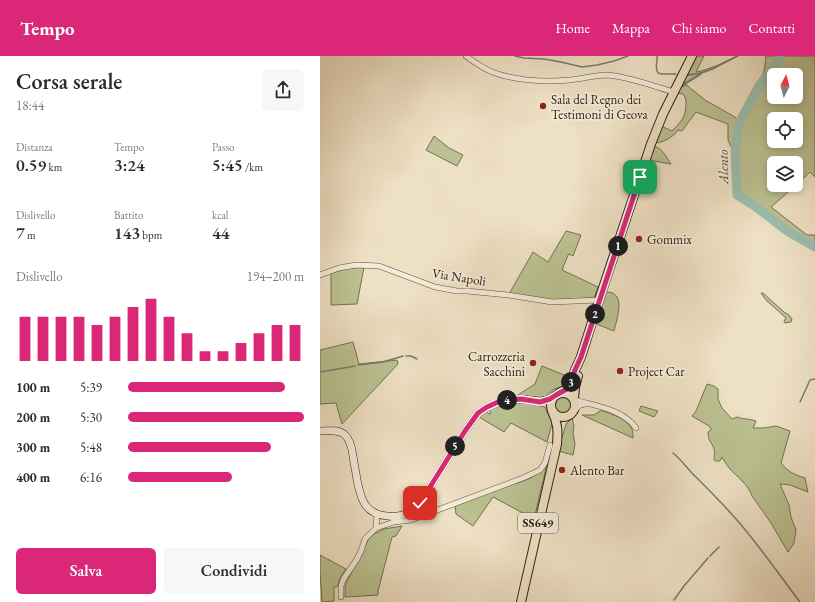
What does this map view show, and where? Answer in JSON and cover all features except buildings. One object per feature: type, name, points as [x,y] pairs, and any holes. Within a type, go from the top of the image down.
[{"type":"main road","name":"SS649","points":[[521,602],[558,427],[551,403],[556,395],[567,389],[569,386],[581,357],[649,149],[658,126],[692,56]]},
{"type":"main road","name":"SS649","points":[[554,444],[565,422],[575,408],[574,400],[581,357]]},
{"type":"main road","points":[[556,395],[563,392],[568,393],[574,400]]},
{"type":"main road","points":[[552,410],[555,414],[563,417],[572,413]]},
{"type":"street","points":[[466,56],[475,63],[494,72],[517,78],[571,80],[597,75],[607,75],[657,86],[674,92]]},
{"type":"street","name":"Via Napoli","points":[[320,275],[339,268],[356,265],[379,266],[435,287],[457,291],[467,290],[508,294],[552,302],[599,300]]},
{"type":"street","points":[[533,401],[544,401],[556,395]]},
{"type":"street","points":[[341,597],[341,586],[361,551],[365,538],[376,528],[411,511],[420,503],[478,413],[498,402],[521,399],[544,404],[552,410]]},
{"type":"street","points":[[574,400],[607,409],[627,418],[636,428]]},
{"type":"street","points":[[572,413],[580,405],[590,404]]},
{"type":"street","points":[[320,432],[338,431],[344,434],[348,439],[352,448],[359,494],[362,501],[372,512],[393,519],[411,520],[523,478],[540,470],[554,444]]},
{"type":"street","points":[[376,528],[377,514]]},
{"type":"green space","points":[[696,56],[704,56],[696,72],[716,66],[737,56],[713,69],[701,73],[680,86],[685,75],[692,75],[686,74]]},
{"type":"green space","points":[[765,56],[815,56],[815,177],[810,172],[803,178],[803,156],[767,156],[767,192],[788,192],[771,207],[807,235],[815,235],[815,246],[788,230],[767,212],[741,196],[738,186],[737,167],[737,143],[740,125],[738,123],[734,147],[731,147],[728,140],[728,124],[696,112],[682,131],[678,130],[667,140],[653,143],[661,126],[672,131],[683,118],[686,109],[686,99],[683,94],[676,93],[679,88],[687,85],[705,100],[735,117],[737,120],[764,71]]},
{"type":"green space","points":[[434,136],[449,148],[463,155],[457,166],[426,150]]},
{"type":"green space","points":[[653,146],[661,150],[671,164],[648,160]]},
{"type":"green space","points":[[643,175],[654,177],[653,189],[640,186]]},
{"type":"green space","points":[[566,231],[581,235],[573,256],[568,255],[562,270],[598,287],[594,298],[551,300],[509,294],[533,252],[548,262]]},
{"type":"green space","points":[[364,267],[357,304],[331,305],[331,273],[349,268]]},
{"type":"green space","points":[[605,292],[613,293],[617,297],[618,301],[619,306],[614,331],[594,323]]},
{"type":"green space","points":[[761,293],[763,293],[789,315],[792,319],[791,322],[785,323],[784,321],[786,318],[766,300]]},
{"type":"green space","points":[[353,342],[359,364],[397,360],[398,364],[342,424],[336,403],[320,404],[320,350]]},
{"type":"green space","points":[[542,366],[569,377],[565,387],[553,390],[544,399],[518,395],[535,384]]},
{"type":"green space","points":[[707,384],[718,389],[718,399],[722,408],[732,419],[737,417],[756,421],[753,428],[776,426],[790,431],[781,463],[792,473],[805,478],[808,492],[790,485],[780,484],[789,505],[791,517],[796,530],[794,543],[788,552],[745,484],[729,468],[722,457],[720,461],[714,460],[714,450],[708,435],[708,432],[711,430],[709,426],[692,416],[696,411]]},
{"type":"green space","points":[[563,396],[569,399],[572,405],[569,411],[563,414],[557,411],[554,405],[557,399]]},
{"type":"green space","points":[[514,403],[525,403],[545,407],[553,420],[547,442],[511,423],[504,432],[479,417],[486,412],[490,414],[491,412],[488,410]]},
{"type":"green space","points":[[641,406],[658,411],[654,417],[639,411]]},
{"type":"green space","points":[[600,411],[619,417],[628,423],[633,432],[633,438],[582,415],[594,415]]},
{"type":"green space","points":[[572,418],[575,444],[573,455],[558,451],[566,424]]},
{"type":"green space","points":[[547,464],[534,519],[493,497],[473,526],[456,514],[455,506],[526,480],[537,474]]},
{"type":"green space","points":[[402,526],[396,536],[392,537],[378,595],[345,597],[345,587],[348,579],[368,540],[374,534],[384,529]]},
{"type":"green space","points":[[320,555],[346,569],[341,576],[337,587],[334,587],[334,601],[322,602]]},
{"type":"waterway","points":[[515,56],[544,59],[582,67],[614,61],[628,56]]},
{"type":"waterway","points":[[657,56],[656,69],[658,73],[676,74]]},
{"type":"waterway","points":[[686,75],[694,75],[707,71],[738,56]]},
{"type":"waterway","name":"Alento","points":[[780,56],[759,86],[739,123],[735,152],[737,195],[756,207],[787,231],[815,247]]},
{"type":"waterway","points":[[682,86],[701,74]]},
{"type":"waterway","points":[[358,365],[383,362],[403,356]]},
{"type":"waterway","points":[[406,356],[411,356],[417,359]]},
{"type":"waterway","points":[[320,372],[355,366]]},
{"type":"waterway","points":[[800,402],[810,380],[815,379]]},
{"type":"waterway","points":[[673,453],[737,520],[800,602]]},
{"type":"waterway","points":[[710,556],[719,547]]},
{"type":"waterway","points":[[674,600],[708,558]]},
{"type":"place","name":"Sala del Regno dei Testimoni di Geova","points":[[543,106]]},
{"type":"place","name":"Gommix","points":[[639,239]]},
{"type":"place","name":"Carrozzeria Sacchini","points":[[533,363]]},
{"type":"place","name":"Project Car","points":[[620,371]]},
{"type":"place","name":"Alento Bar","points":[[562,470]]},
{"type":"route","points":[[420,503],[478,413],[498,402],[509,400],[521,399],[540,402],[547,400],[567,389],[581,357],[640,177]]}]
